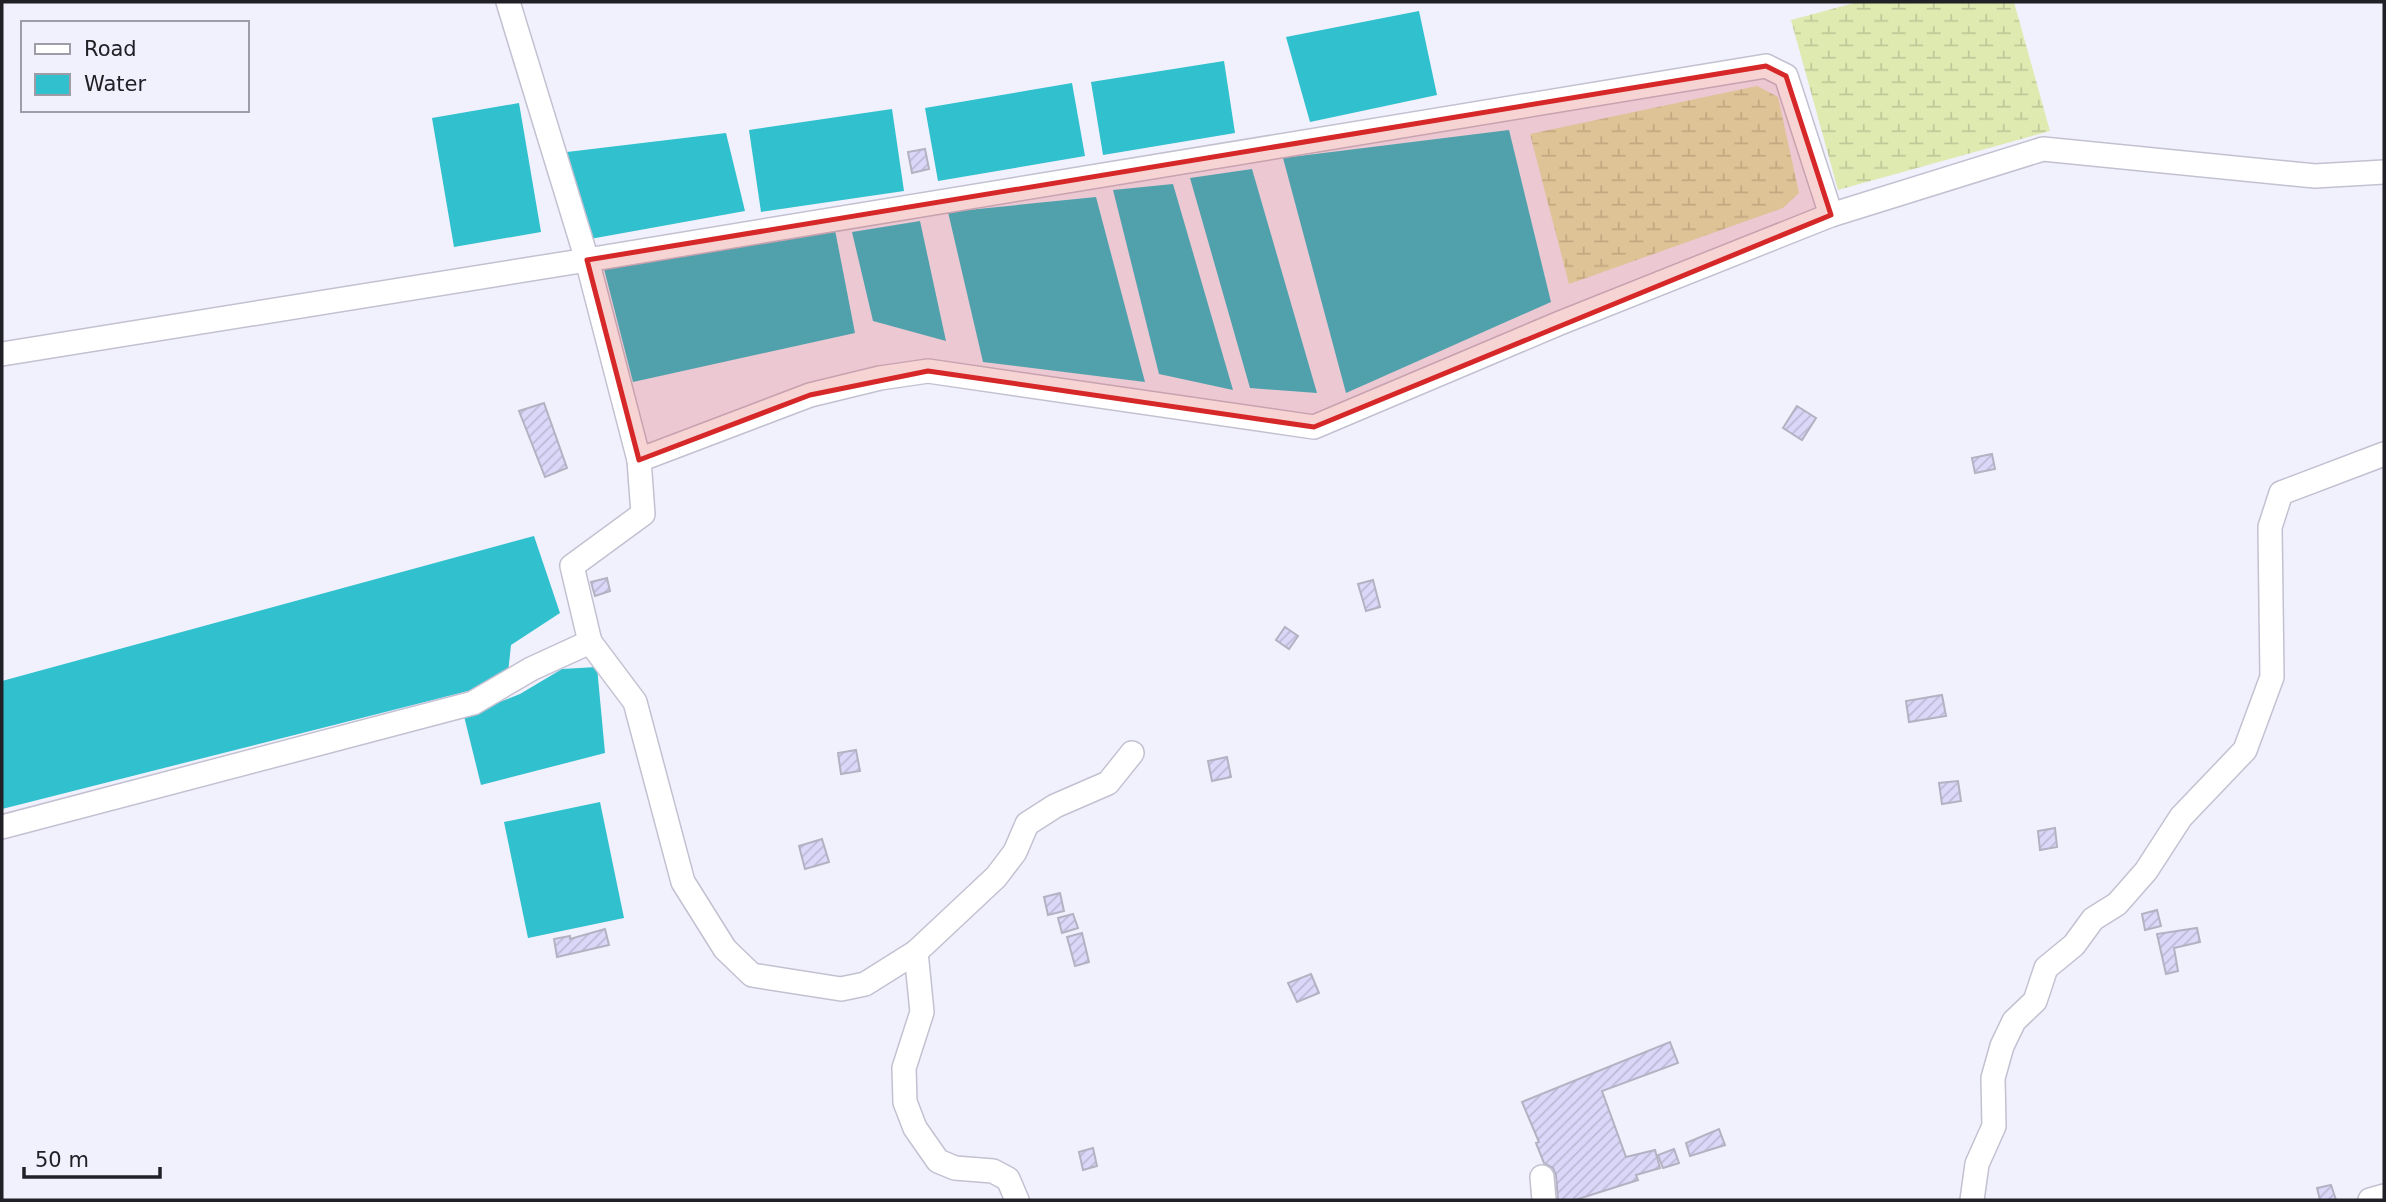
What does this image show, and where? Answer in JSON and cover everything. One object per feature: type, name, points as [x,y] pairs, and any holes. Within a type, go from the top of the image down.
[{"type":"street","points":[[508,2],[587,260],[639,460],[643,514],[572,566],[590,642],[635,702],[683,882],[725,949],[752,975],[841,989],[864,984],[916,952],[996,877],[1015,852],[1027,824],[1055,806],[1108,783],[1132,753]]},
{"type":"street","points":[[2,354],[1766,66],[1786,76],[1831,215]]},
{"type":"street","points":[[639,460],[810,395],[880,378],[928,371],[1314,427],[1560,323],[1831,215],[2043,149],[2315,176],[2384,172]]},
{"type":"street","points":[[1972,1200],[1977,1164],[1994,1126],[1993,1078],[2002,1046],[2014,1021],[2035,1001],[2046,968],[2074,945],[2093,919],[2117,904],[2146,871],[2181,817],[2245,750],[2272,677],[2270,527],[2281,493],[2384,454]]},
{"type":"street","points":[[2,827],[473,703],[531,669],[590,642]]},
{"type":"street","points":[[916,952],[922,1013],[904,1068],[905,1102],[915,1128],[938,1161],[955,1168],[993,1171],[1008,1179],[1017,1200]]},
{"type":"street","points":[[1542,1177],[1544,1200]]},
{"type":"street","points":[[2370,1200],[2384,1196]]},
{"type":"highlighted area","points":[[1766,66],[1786,76],[1831,215],[1314,427],[928,371],[810,395],[639,460],[587,260]]},
{"type":"green space","points":[[1858,2],[2014,2],[2050,131],[1838,190],[1791,20]]},
{"type":"green space","points":[[1757,86],[1778,97],[1799,193],[1783,208],[1569,284],[1530,134]]},
{"type":"water","points":[[1419,11],[1437,95],[1310,122],[1286,37]]},
{"type":"water","points":[[1224,61],[1235,133],[1103,155],[1091,82]]},
{"type":"water","points":[[1072,83],[1085,156],[938,181],[925,108]]},
{"type":"water","points":[[519,103],[541,232],[454,247],[432,118]]},
{"type":"water","points":[[892,109],[904,191],[761,212],[749,130]]},
{"type":"water","points":[[1509,130],[1551,302],[1346,393],[1283,158]]},
{"type":"water","points":[[726,133],[745,211],[590,239],[567,152]]},
{"type":"water","points":[[1252,169],[1317,393],[1250,388],[1190,178]]},
{"type":"water","points":[[1173,184],[1233,390],[1159,374],[1113,190]]},
{"type":"water","points":[[1096,197],[1145,382],[983,362],[948,212]]},
{"type":"water","points":[[920,221],[946,341],[873,321],[852,232]]},
{"type":"water","points":[[835,230],[855,333],[633,382],[603,265]]},
{"type":"water","points":[[534,536],[560,613],[511,645],[508,673],[476,689],[2,809],[2,681]]},
{"type":"water","points":[[597,667],[605,753],[481,785],[464,716],[520,694],[562,669]]},
{"type":"water","points":[[600,802],[624,918],[528,938],[504,822]]},
{"type":"building","points":[[925,149],[929,169],[912,173],[908,152]]},
{"type":"building","points":[[544,403],[567,468],[545,477],[519,411]]},
{"type":"building","points":[[1797,406],[1816,418],[1802,440],[1783,428]]},
{"type":"building","points":[[1992,454],[1995,469],[1975,473],[1972,458]]},
{"type":"building","points":[[607,578],[610,591],[595,596],[591,582]]},
{"type":"building","points":[[1373,580],[1380,607],[1366,611],[1358,584]]},
{"type":"building","points":[[1285,627],[1298,636],[1289,649],[1276,640]]},
{"type":"building","points":[[1942,695],[1946,716],[1909,722],[1906,701]]},
{"type":"building","points":[[856,750],[860,771],[841,774],[838,753]]},
{"type":"building","points":[[1227,757],[1231,777],[1212,781],[1208,761]]},
{"type":"building","points":[[1958,781],[1961,801],[1942,804],[1939,783]]},
{"type":"building","points":[[2055,828],[2057,847],[2040,850],[2038,831]]},
{"type":"building","points":[[822,839],[829,862],[805,869],[799,846]]},
{"type":"building","points":[[1060,893],[1064,911],[1048,915],[1044,897]]},
{"type":"building","points":[[2157,910],[2161,926],[2145,930],[2142,914]]},
{"type":"building","points":[[1073,914],[1078,928],[1062,933],[1058,918]]},
{"type":"building","points":[[2197,928],[2200,942],[2174,948],[2178,971],[2166,974],[2157,934]]},
{"type":"building","points":[[605,929],[609,945],[557,957],[554,939],[570,936],[570,939]]},
{"type":"building","points":[[1082,933],[1089,962],[1075,966],[1067,937]]},
{"type":"building","points":[[1311,974],[1319,993],[1297,1002],[1288,983]]},
{"type":"building","points":[[1670,1042],[1678,1063],[1602,1091],[1626,1157],[1655,1150],[1660,1168],[1636,1175],[1638,1180],[1575,1200],[1558,1200],[1556,1175],[1553,1168],[1544,1163],[1536,1143],[1539,1142],[1522,1102]]},
{"type":"building","points":[[1719,1129],[1725,1145],[1690,1156],[1686,1143]]},
{"type":"building","points":[[1093,1148],[1097,1166],[1083,1170],[1079,1152]]},
{"type":"building","points":[[1674,1149],[1679,1163],[1663,1168],[1658,1155]]},
{"type":"building","points":[[2331,1185],[2336,1200],[2320,1200],[2317,1188]]}]
